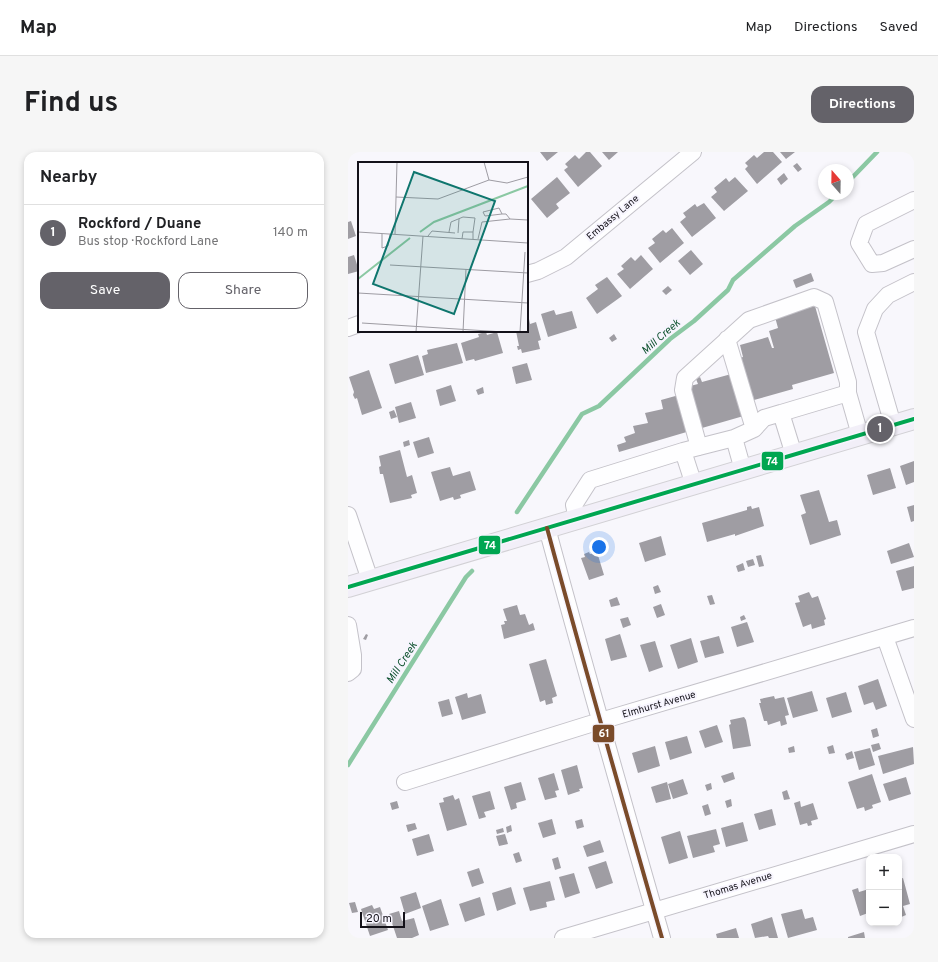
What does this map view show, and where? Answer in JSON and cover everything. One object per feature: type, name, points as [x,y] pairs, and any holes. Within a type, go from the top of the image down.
[{"type":"main road","points":[[348,587],[914,419]]},
{"type":"street","name":"Embassy Lane","points":[[528,274],[538,271],[566,257],[693,152]]},
{"type":"street","points":[[914,200],[866,224],[859,243],[872,264],[883,264],[914,249]]},
{"type":"street","points":[[893,425],[866,332],[875,309],[888,295],[914,282]]},
{"type":"street","points":[[699,447],[683,390],[685,378],[749,320],[814,297],[825,302],[848,382],[848,393],[860,435]]},
{"type":"street","points":[[348,328],[358,324]]},
{"type":"street","points":[[728,339],[754,429]]},
{"type":"street","points":[[577,519],[574,504],[590,480],[682,451],[734,438],[754,429],[764,418],[848,393]]},
{"type":"street","points":[[781,413],[794,455]]},
{"type":"street","points":[[734,438],[743,470]]},
{"type":"street","points":[[682,451],[694,485]]},
{"type":"street","points":[[348,515],[370,580]]},
{"type":"street","points":[[547,528],[662,938]]},
{"type":"street","points":[[348,625],[353,655],[352,669],[348,673]]},
{"type":"street","name":"Elmhurst Avenue","points":[[405,782],[600,721],[914,628]]},
{"type":"street","points":[[886,637],[914,719]]},
{"type":"street","name":"Thomas Avenue","points":[[563,938],[914,834]]},
{"type":"building","points":[[540,152],[558,152],[547,161]]},
{"type":"building","points":[[586,152],[590,152],[602,166],[578,187],[564,170],[568,167],[565,164],[575,155],[579,159]]},
{"type":"building","points":[[602,152],[618,152],[609,160]]},
{"type":"building","points":[[764,152],[773,152],[782,162],[757,184],[745,169],[748,166],[745,163],[754,155],[757,158]]},
{"type":"building","points":[[780,152],[795,152],[786,159]]},
{"type":"building","points":[[797,163],[802,169],[798,172],[793,166]]},
{"type":"building","points":[[784,173],[788,179],[781,185],[777,179]]},
{"type":"building","points":[[557,177],[570,193],[556,204],[559,208],[547,218],[531,199]]},
{"type":"building","points":[[735,177],[748,191],[724,211],[711,197],[717,192],[714,188],[726,178],[729,182]]},
{"type":"building","points":[[704,203],[716,218],[692,237],[680,222],[686,217],[683,213],[695,204],[697,207]]},
{"type":"building","points":[[351,221],[356,236],[348,239],[348,222]]},
{"type":"building","points":[[672,228],[684,243],[660,263],[648,248],[655,243],[652,239],[663,230],[666,233]]},
{"type":"building","points":[[691,250],[703,264],[690,275],[678,261]]},
{"type":"building","points":[[354,255],[358,271],[348,274],[348,257]]},
{"type":"building","points":[[641,255],[653,269],[630,289],[617,274],[624,269],[621,266],[631,257],[635,261]]},
{"type":"building","points":[[811,273],[814,281],[796,288],[793,280]]},
{"type":"building","points":[[607,277],[622,296],[597,314],[586,298],[598,289],[595,285]]},
{"type":"building","points":[[668,286],[672,290],[666,295],[662,291]]},
{"type":"building","points":[[815,306],[834,373],[792,385],[793,389],[754,400],[753,396],[750,397],[740,358],[743,357],[740,345],[768,337],[772,348],[774,348],[769,331],[778,328],[775,317]]},
{"type":"building","points":[[554,310],[556,315],[572,311],[577,328],[548,337],[541,314]]},
{"type":"building","points":[[528,319],[530,324],[536,322],[541,340],[538,341],[540,349],[522,353],[521,349],[518,350],[517,346],[519,346],[516,332],[528,332]]},
{"type":"building","points":[[486,332],[487,335],[497,332],[503,353],[475,361],[474,359],[466,361],[461,343],[479,337],[478,334]]},
{"type":"building","points":[[614,334],[617,339],[612,342],[609,338]]},
{"type":"building","points":[[457,343],[463,363],[426,373],[422,356],[428,354],[427,350]]},
{"type":"building","points":[[418,355],[424,375],[395,384],[389,364]]},
{"type":"building","points":[[527,363],[532,380],[516,384],[512,367]]},
{"type":"building","points":[[369,370],[382,408],[362,415],[357,398],[355,399],[353,395],[354,392],[349,377]]},
{"type":"building","points":[[735,373],[747,415],[702,428],[690,386],[698,384],[696,379],[700,377],[702,382]]},
{"type":"building","points":[[451,385],[456,401],[440,406],[436,390]]},
{"type":"building","points":[[483,387],[484,393],[478,395],[476,390]]},
{"type":"building","points":[[679,395],[690,431],[619,452],[617,445],[626,442],[624,437],[635,433],[633,426],[648,423],[645,413],[663,409],[661,400]]},
{"type":"building","points":[[411,402],[416,418],[399,423],[395,407]]},
{"type":"building","points":[[394,410],[397,417],[391,419],[389,412]]},
{"type":"building","points":[[429,437],[434,453],[418,458],[413,442]]},
{"type":"building","points":[[409,440],[410,445],[404,447],[403,442]]},
{"type":"building","points":[[400,450],[407,477],[412,475],[417,493],[411,495],[412,498],[390,503],[383,474],[380,474],[379,467],[381,466],[379,456]]},
{"type":"building","points":[[914,461],[914,482],[906,485],[900,466]]},
{"type":"building","points":[[450,467],[453,476],[470,471],[476,490],[460,495],[461,498],[454,500],[453,497],[440,501],[431,472]]},
{"type":"building","points":[[890,468],[896,488],[873,495],[867,475]]},
{"type":"building","points":[[819,490],[829,522],[837,520],[841,535],[810,545],[801,515],[806,513],[800,495]]},
{"type":"building","points":[[914,505],[914,521],[911,522],[907,507]]},
{"type":"building","points":[[751,506],[752,509],[759,507],[764,526],[735,536],[735,534],[707,542],[702,523],[747,510],[747,507]]},
{"type":"building","points":[[661,536],[666,555],[645,562],[639,543]]},
{"type":"building","points":[[909,543],[914,557],[891,564],[887,551]]},
{"type":"building","points":[[589,552],[590,554],[597,552],[604,575],[589,580],[581,558],[585,557],[584,554]]},
{"type":"building","points":[[761,555],[764,566],[759,567],[756,556]]},
{"type":"building","points":[[753,559],[755,565],[748,567],[746,561]]},
{"type":"building","points":[[743,563],[745,570],[738,572],[736,566]]},
{"type":"building","points":[[914,566],[914,588],[902,591],[896,571]]},
{"type":"building","points":[[658,585],[661,592],[655,594],[653,587]]},
{"type":"building","points":[[809,592],[812,598],[818,596],[826,619],[824,620],[825,625],[812,629],[811,624],[803,627],[795,603],[800,602],[798,596]]},
{"type":"building","points":[[712,595],[715,604],[710,605],[707,596]]},
{"type":"building","points":[[617,597],[620,605],[611,607],[609,600]]},
{"type":"building","points":[[661,604],[665,615],[657,618],[653,607]]},
{"type":"building","points":[[517,605],[520,615],[525,614],[529,625],[533,623],[535,630],[504,639],[501,625],[505,624],[504,621],[507,621],[503,609]]},
{"type":"building","points":[[744,615],[746,619],[741,621],[740,617]]},
{"type":"building","points":[[628,617],[631,625],[623,628],[620,619]]},
{"type":"building","points":[[747,622],[754,642],[737,647],[731,627]]},
{"type":"building","points":[[366,634],[368,635],[366,640],[363,639]]},
{"type":"building","points":[[620,634],[627,657],[611,661],[605,639]]},
{"type":"building","points":[[719,636],[724,653],[705,658],[700,641]]},
{"type":"building","points":[[691,638],[698,662],[678,669],[670,645]]},
{"type":"building","points":[[655,641],[663,667],[649,672],[640,645]]},
{"type":"building","points":[[546,659],[557,696],[552,698],[553,703],[546,705],[545,700],[540,702],[529,664]]},
{"type":"building","points":[[878,679],[887,706],[876,710],[873,702],[864,705],[858,686]]},
{"type":"building","points":[[812,691],[818,711],[793,718],[787,698]]},
{"type":"building","points":[[846,692],[852,712],[832,718],[826,698]]},
{"type":"building","points":[[467,693],[468,698],[481,694],[486,713],[462,720],[455,697]]},
{"type":"building","points":[[774,696],[775,699],[784,697],[789,715],[785,716],[787,724],[781,726],[780,721],[768,725],[767,721],[764,721],[759,703],[761,703],[760,699]]},
{"type":"building","points":[[449,699],[453,714],[442,717],[438,702]]},
{"type":"building","points":[[744,717],[746,720],[751,746],[733,749],[729,725],[731,724],[730,720]]},
{"type":"building","points":[[717,725],[723,742],[705,748],[699,731]]},
{"type":"building","points":[[877,728],[879,736],[873,738],[871,730]]},
{"type":"building","points":[[687,736],[692,753],[670,760],[665,742]]},
{"type":"building","points":[[879,743],[881,749],[873,752],[871,745]]},
{"type":"building","points":[[833,745],[835,753],[829,754],[827,747]]},
{"type":"building","points":[[655,746],[660,766],[638,773],[632,753]]},
{"type":"building","points":[[794,746],[795,752],[789,753],[788,748]]},
{"type":"building","points":[[913,747],[914,764],[883,774],[878,756]]},
{"type":"building","points":[[870,748],[875,765],[859,770],[854,752]]},
{"type":"building","points":[[852,751],[854,758],[847,760],[845,754]]},
{"type":"building","points":[[577,765],[583,788],[579,789],[580,791],[568,795],[561,770]]},
{"type":"building","points":[[733,772],[735,779],[724,783],[721,776]]},
{"type":"building","points":[[554,773],[559,790],[555,791],[557,797],[545,800],[538,778]]},
{"type":"building","points":[[872,774],[881,802],[872,805],[873,808],[865,811],[864,807],[857,809],[848,782]]},
{"type":"building","points":[[906,777],[911,794],[889,801],[883,784]]},
{"type":"building","points":[[683,779],[688,794],[673,799],[668,784]]},
{"type":"building","points":[[521,782],[526,800],[516,803],[517,808],[511,810],[504,787]]},
{"type":"building","points":[[667,782],[671,799],[656,803],[651,787]]},
{"type":"building","points":[[711,783],[712,789],[707,791],[705,785]]},
{"type":"building","points":[[787,790],[790,799],[784,800],[782,792]]},
{"type":"building","points":[[490,791],[495,809],[484,812],[486,817],[479,819],[472,796]]},
{"type":"building","points":[[453,795],[455,800],[459,798],[467,825],[447,831],[439,803],[444,802],[443,798]]},
{"type":"building","points":[[731,799],[732,806],[727,808],[725,801]]},
{"type":"building","points":[[397,801],[399,808],[392,810],[390,803]]},
{"type":"building","points":[[800,801],[801,807],[813,803],[818,819],[811,821],[812,825],[808,826],[807,823],[800,825],[794,803]]},
{"type":"building","points":[[708,804],[711,814],[705,816],[702,806]]},
{"type":"building","points":[[772,809],[776,825],[759,830],[754,814]]},
{"type":"building","points":[[552,819],[556,834],[543,838],[538,823]]},
{"type":"building","points":[[582,819],[584,827],[577,829],[575,821]]},
{"type":"building","points":[[743,822],[748,841],[726,847],[721,828]]},
{"type":"building","points":[[415,823],[417,829],[408,832],[406,825]]},
{"type":"building","points":[[511,825],[512,831],[507,833],[506,827]]},
{"type":"building","points":[[503,828],[504,832],[497,834],[496,830]]},
{"type":"building","points":[[716,829],[720,844],[713,846],[715,852],[693,858],[687,836]]},
{"type":"building","points":[[680,831],[688,858],[669,864],[661,837]]},
{"type":"building","points":[[429,834],[434,851],[417,856],[412,839]]},
{"type":"building","points":[[505,834],[508,844],[499,846],[496,836]]},
{"type":"building","points":[[600,840],[604,852],[587,857],[583,846]]},
{"type":"building","points":[[519,852],[522,861],[516,863],[513,854]]},
{"type":"building","points":[[558,857],[561,868],[555,870],[552,859]]},
{"type":"building","points":[[606,861],[613,883],[596,889],[588,867]]},
{"type":"building","points":[[479,868],[484,883],[472,887],[467,872]]},
{"type":"building","points":[[574,873],[580,893],[565,898],[559,877]]},
{"type":"building","points":[[902,878],[910,904],[903,906],[906,915],[902,917],[902,890]]},
{"type":"building","points":[[550,881],[555,900],[546,902],[547,907],[530,911],[523,888]]},
{"type":"building","points":[[511,887],[516,904],[497,911],[492,893]]},
{"type":"building","points":[[858,888],[859,892],[866,890],[866,914],[860,916],[852,890]]},
{"type":"building","points":[[416,892],[421,908],[405,914],[400,897]]},
{"type":"building","points":[[480,897],[485,915],[465,922],[459,904]]},
{"type":"building","points":[[441,899],[449,925],[430,931],[422,906]]},
{"type":"building","points":[[355,902],[358,912],[352,913],[349,903]]},
{"type":"building","points":[[372,905],[374,909],[380,907],[388,930],[370,936],[361,909]]},
{"type":"building","points":[[802,909],[805,919],[813,917],[817,930],[788,938],[781,914]]},
{"type":"building","points":[[399,911],[402,921],[414,918],[419,935],[412,938],[397,938],[389,914]]},
{"type":"building","points":[[772,917],[778,938],[769,938],[768,936],[755,938],[751,924]]},
{"type":"building","points":[[736,928],[739,938],[717,938],[716,934]]},
{"type":"building","points":[[864,932],[865,938],[848,938],[848,937]]},
{"type":"waterway","name":"Mill Creek","points":[[854,176],[877,152]]},
{"type":"waterway","name":"Mill Creek","points":[[517,512],[582,414],[599,406],[670,339],[694,321],[728,290],[733,280],[795,226],[831,200]]},
{"type":"waterway","name":"Mill Creek","points":[[348,765],[466,577],[472,571]]},
{"type":"transit line","name":"74","points":[[348,587],[914,419]]},
{"type":"transit line","name":"61","points":[[547,528],[662,938]]},
{"type":"place","name":"Rockford / Duane","points":[[880,429]]}]
